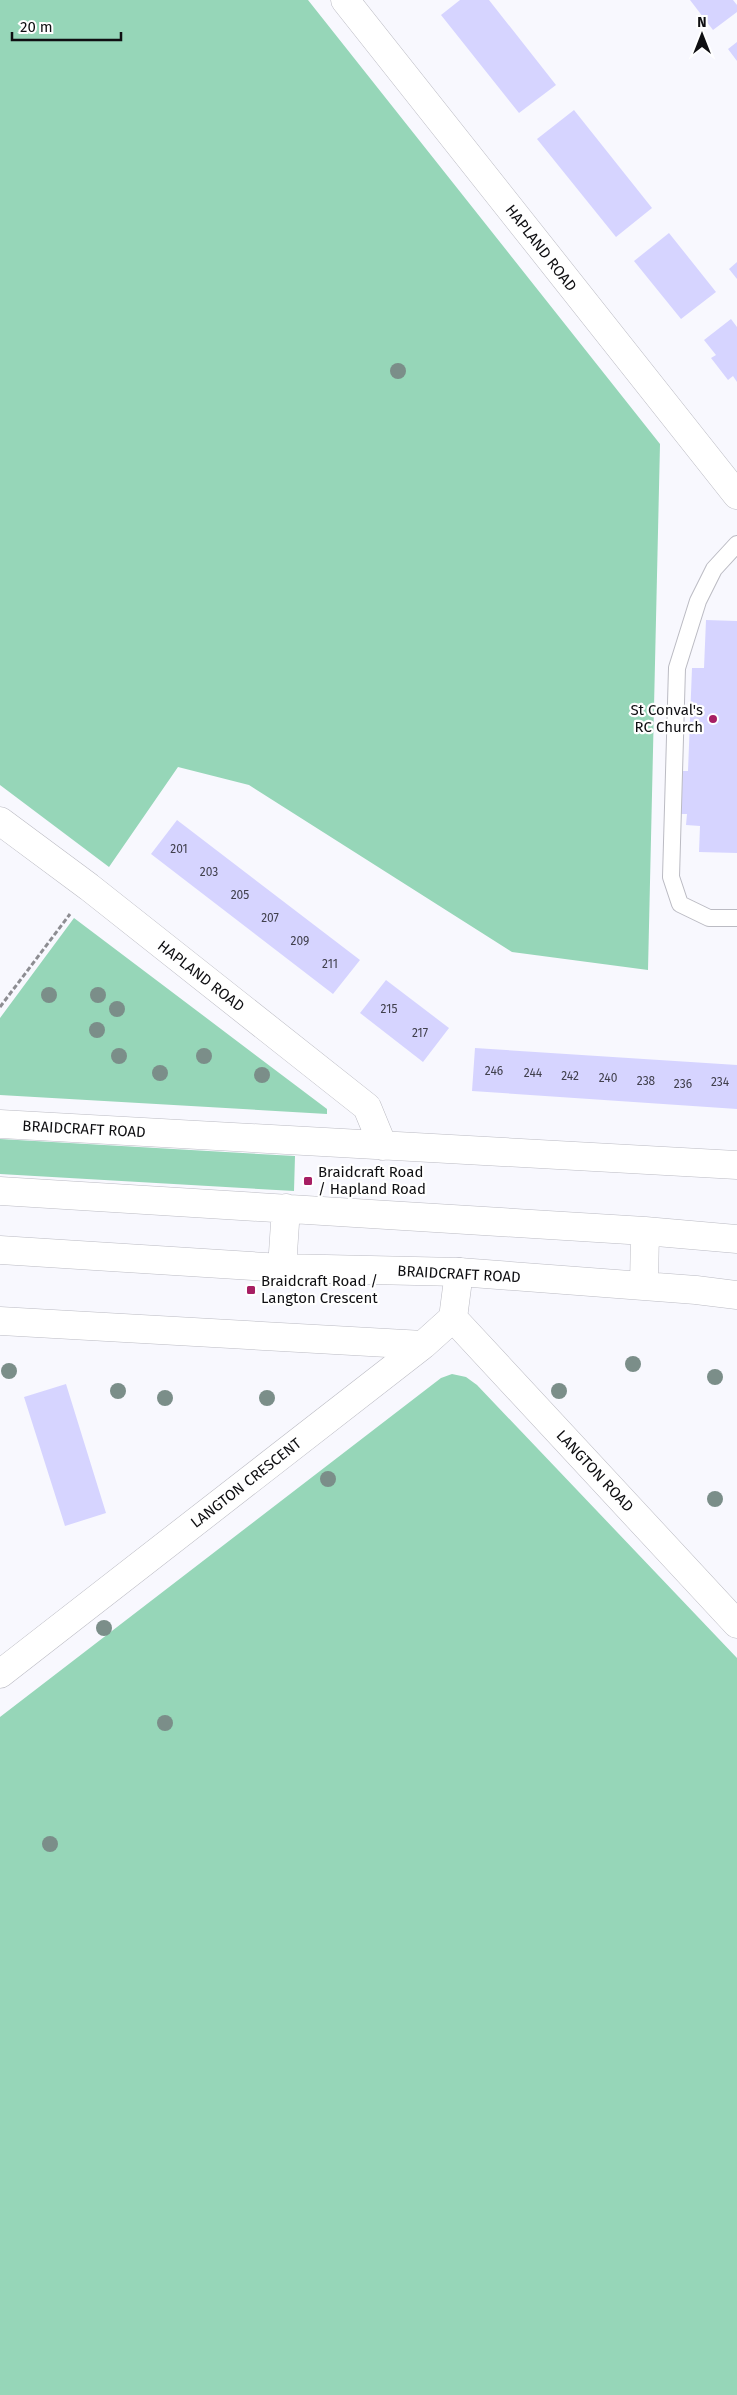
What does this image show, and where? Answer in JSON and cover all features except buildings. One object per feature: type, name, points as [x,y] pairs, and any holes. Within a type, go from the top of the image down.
[{"type":"street","name":"HAPLAND ROAD","points":[[345,0],[737,495]]},
{"type":"street","name":"HAPLAND ROAD","points":[[0,821],[89,888],[367,1107],[383,1146]]},
{"type":"street","name":"BRAIDCRAFT ROAD","points":[[0,1124],[737,1166]]},
{"type":"street","points":[[0,1192],[286,1208],[646,1231],[737,1239]]},
{"type":"street","points":[[282,1268],[286,1208]]},
{"type":"street","points":[[644,1286],[646,1231]]},
{"type":"street","name":"BRAIDCRAFT ROAD","points":[[0,1250],[282,1268],[459,1272],[737,1295]]},
{"type":"street","points":[[453,1318],[459,1272]]},
{"type":"street","name":"LANGTON CRESCENT","points":[[0,1674],[423,1345],[453,1318]]},
{"type":"street","name":"LANGTON ROAD","points":[[453,1318],[737,1624]]},
{"type":"street","points":[[0,1320],[423,1345]]},
{"type":"lane","points":[[737,544],[714,569],[698,601],[677,668],[671,877],[680,904],[709,918],[737,918]]},
{"type":"path","points":[[0,1007],[89,888]]},
{"type":"green space","points":[[0,0],[308,0],[660,444],[648,970],[512,952],[249,785],[178,767],[109,867],[0,785]]},
{"type":"green space","points":[[74,918],[327,1109],[327,1114],[0,1095],[0,1018]]},
{"type":"green space","points":[[0,1139],[295,1156],[294,1191],[0,1174]]},
{"type":"green space","points":[[452,1374],[466,1377],[477,1385],[737,1658],[737,2395],[0,2395],[0,1717],[441,1378]]},
{"type":"place","name":"St Conval's RC Church","points":[[713,719]]},
{"type":"place","name":"Braidcraft Road / Hapland Road","points":[[308,1181]]},
{"type":"place","name":"Braidcraft Road / Langton Crescent","points":[[251,1290]]}]
